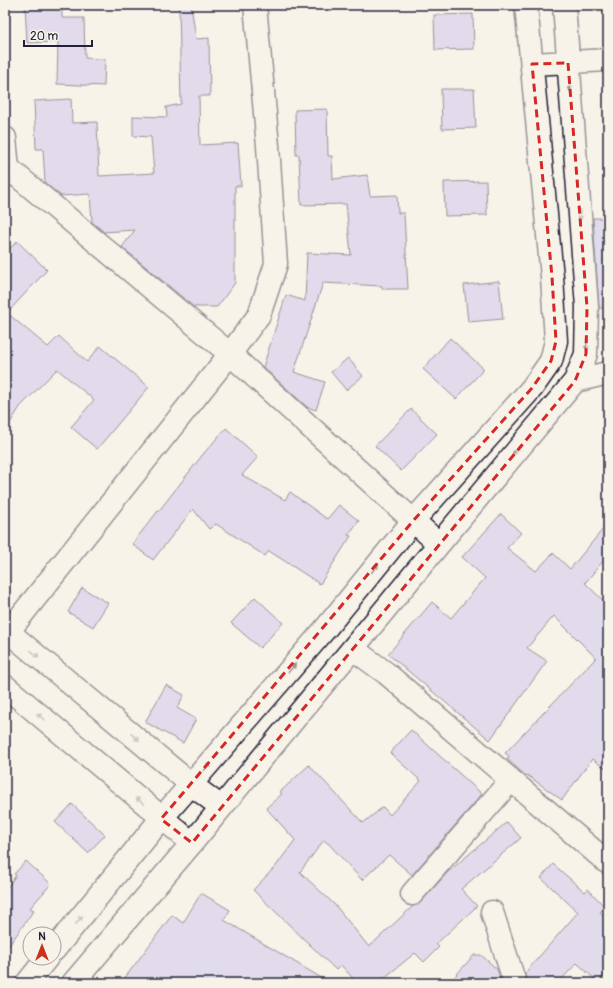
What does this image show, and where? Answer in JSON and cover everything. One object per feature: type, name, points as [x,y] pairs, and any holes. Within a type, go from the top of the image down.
[{"type":"street","points":[[221,807],[192,785],[6,632],[230,354],[258,315],[276,264],[268,146],[255,5]]},
{"type":"street","points":[[62,940],[161,819],[192,785],[326,628],[413,521],[532,388],[551,361],[556,341],[549,244],[526,5]]},
{"type":"street","points":[[73,983],[192,843],[575,380],[586,354],[587,307],[564,5]]},
{"type":"street","points":[[532,64],[608,60]]},
{"type":"street","points":[[5,138],[6,170],[230,354],[439,544]]},
{"type":"street","points":[[549,244],[582,242]]},
{"type":"street","points":[[575,380],[608,373]]},
{"type":"street","points":[[353,649],[386,673],[608,863]]},
{"type":"street","points":[[5,686],[161,819],[192,843]]},
{"type":"street","points":[[412,894],[511,780]]},
{"type":"street","points":[[492,912],[515,983]]},
{"type":"street","points":[[27,983],[41,966]]},
{"type":"highlighted area","points":[[568,63],[587,307],[586,354],[575,381],[192,843],[161,819],[413,521],[532,388],[551,361],[556,341],[552,277],[532,64]]},
{"type":"building","points":[[25,5],[62,5],[62,18],[84,18],[85,58],[105,59],[104,86],[57,84],[58,42],[27,43]]},
{"type":"building","points":[[179,5],[191,5],[196,39],[209,38],[210,96],[199,96],[200,145],[238,143],[241,186],[235,186],[235,283],[217,307],[194,307],[122,247],[135,230],[104,232],[92,222],[90,194],[61,196],[45,183],[43,149],[36,149],[34,101],[71,99],[72,123],[97,122],[99,176],[154,173],[151,137],[133,136],[133,116],[167,117],[166,107],[181,104]]},
{"type":"building","points":[[473,14],[474,49],[435,50],[434,15]]},
{"type":"building","points":[[441,89],[474,89],[476,128],[442,129]]},
{"type":"building","points":[[327,109],[328,156],[332,156],[333,179],[367,175],[370,196],[397,195],[398,213],[404,213],[408,289],[382,289],[382,286],[323,283],[294,372],[325,382],[316,410],[307,407],[263,367],[286,295],[305,301],[307,253],[351,255],[346,204],[301,205],[299,155],[296,155],[295,110]]},
{"type":"building","points":[[486,181],[487,215],[445,216],[444,182]]},
{"type":"building","points":[[593,218],[608,218],[608,308],[599,308]]},
{"type":"building","points":[[17,241],[47,270],[7,313],[48,347],[59,336],[87,362],[100,346],[149,387],[97,449],[71,427],[94,400],[57,369],[20,407],[5,431],[5,254]]},
{"type":"building","points":[[499,281],[503,319],[468,322],[464,285]]},
{"type":"building","points":[[450,338],[484,369],[456,399],[423,369]]},
{"type":"building","points":[[348,358],[363,376],[346,390],[331,372]]},
{"type":"building","points":[[411,409],[437,434],[401,471],[375,446]]},
{"type":"building","points":[[226,428],[258,457],[242,475],[285,500],[290,492],[327,519],[339,505],[359,521],[348,535],[351,536],[320,584],[269,551],[265,556],[216,524],[209,529],[193,509],[153,560],[132,544],[204,453]]},
{"type":"building","points":[[501,514],[521,533],[507,548],[536,571],[553,553],[570,569],[608,523],[608,555],[585,583],[608,605],[608,770],[592,759],[562,800],[527,775],[526,776],[507,759],[510,757],[505,753],[596,658],[554,616],[527,648],[547,661],[490,740],[388,654],[432,602],[451,618],[485,578],[462,557]]},
{"type":"building","points":[[82,588],[108,603],[93,627],[68,612]]},
{"type":"building","points":[[255,597],[283,623],[260,648],[231,623]]},
{"type":"building","points":[[166,685],[184,695],[177,708],[196,719],[183,743],[145,722]]},
{"type":"building","points":[[411,730],[482,794],[412,875],[389,855],[362,880],[324,840],[300,872],[335,905],[369,947],[413,906],[421,902],[448,872],[507,822],[521,838],[461,889],[477,906],[436,944],[439,947],[424,962],[415,953],[378,983],[357,983],[341,965],[336,970],[253,890],[276,866],[295,840],[266,808],[282,794],[280,792],[309,765],[363,823],[383,807],[390,815],[421,781],[390,753]]},
{"type":"building","points":[[72,804],[105,835],[88,853],[55,822]]},
{"type":"building","points":[[26,861],[51,884],[30,908],[34,910],[5,951],[5,891],[16,875],[14,874]]},
{"type":"building","points":[[553,864],[585,892],[588,889],[605,907],[600,912],[608,919],[608,971],[598,982],[577,963],[558,983],[527,983],[525,973],[578,912],[541,878]]},
{"type":"building","points":[[201,893],[230,910],[224,920],[330,983],[121,983],[172,915],[183,923]]},
{"type":"building","points":[[474,955],[481,955],[497,969],[502,983],[449,983]]}]
